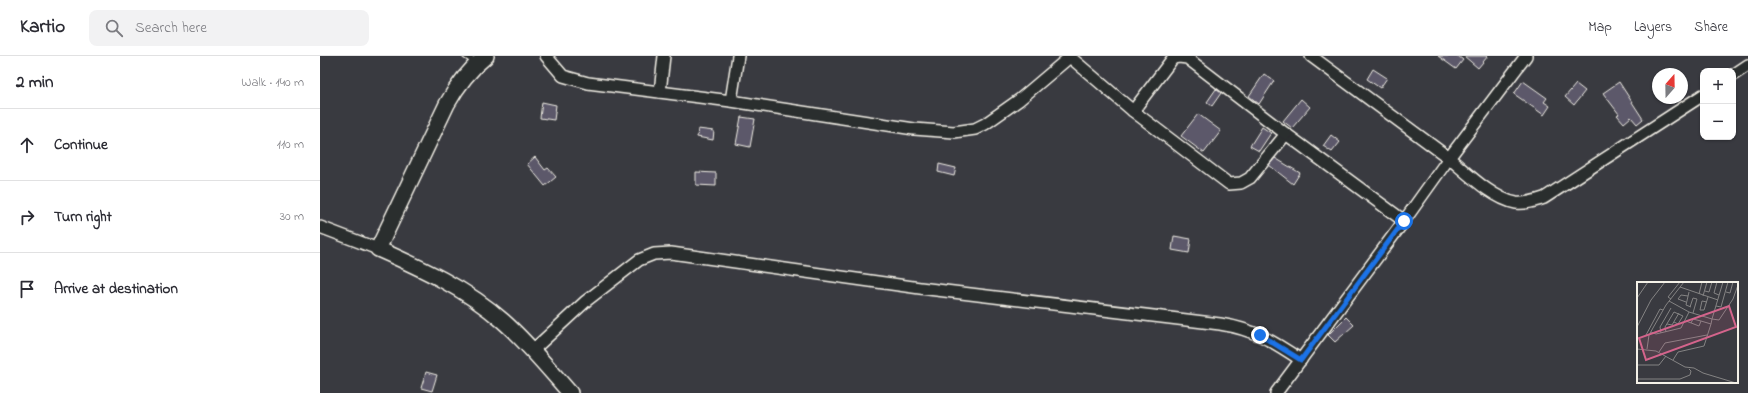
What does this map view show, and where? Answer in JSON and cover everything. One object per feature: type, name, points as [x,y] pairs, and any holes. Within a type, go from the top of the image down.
[{"type":"street","points":[[546,56],[558,72],[570,79],[588,83],[731,101],[914,129],[954,132],[965,131],[985,124],[1019,100],[1071,56],[1133,111],[1229,184],[1241,183],[1250,178],[1286,134]]},
{"type":"street","points":[[660,92],[664,56]]},
{"type":"street","points":[[731,101],[738,56]]},
{"type":"street","points":[[1311,56],[1449,158],[1486,188],[1502,198],[1515,203],[1530,202],[1544,198],[1700,97]]},
{"type":"street","points":[[1276,393],[1526,56]]},
{"type":"street","points":[[1133,111],[1173,58],[1183,57],[1404,221]]},
{"type":"street","points":[[378,249],[437,121],[476,58]]},
{"type":"street","points":[[1736,73],[1748,65]]},
{"type":"street","points":[[320,227],[378,249],[418,267],[468,296],[502,320],[533,350],[570,393]]},
{"type":"street","points":[[533,350],[586,301],[639,260],[654,254],[671,253],[928,289],[1220,324],[1247,330],[1260,335],[1301,360]]},
{"type":"building","points":[[1438,56],[1458,56],[1463,60],[1456,69]]},
{"type":"building","points":[[1464,56],[1488,56],[1478,68]]},
{"type":"building","points":[[1373,69],[1387,78],[1380,88],[1367,79]]},
{"type":"building","points":[[1264,74],[1274,81],[1259,104],[1249,96]]},
{"type":"building","points":[[1523,81],[1547,98],[1544,102],[1550,106],[1544,115],[1514,94]]},
{"type":"building","points":[[1619,82],[1643,119],[1637,124],[1631,117],[1624,123],[1603,93]]},
{"type":"building","points":[[1576,84],[1585,91],[1574,105],[1565,97]]},
{"type":"building","points":[[1216,89],[1221,93],[1212,106],[1207,102]]},
{"type":"building","points":[[1301,99],[1310,107],[1292,128],[1283,121]]},
{"type":"building","points":[[542,102],[556,105],[554,120],[540,118]]},
{"type":"building","points":[[1198,114],[1221,131],[1204,153],[1181,136]]},
{"type":"building","points":[[741,117],[755,119],[750,147],[736,144]]},
{"type":"building","points":[[1262,127],[1271,133],[1259,151],[1250,146]]},
{"type":"building","points":[[698,129],[714,131],[713,140],[697,137]]},
{"type":"building","points":[[1331,135],[1340,142],[1332,152],[1323,146]]},
{"type":"building","points":[[535,157],[545,170],[548,168],[556,177],[545,186],[527,164]]},
{"type":"building","points":[[1275,158],[1300,173],[1293,184],[1269,165]]},
{"type":"building","points":[[939,164],[956,168],[954,176],[938,172]]},
{"type":"building","points":[[696,172],[716,173],[716,186],[696,185]]},
{"type":"building","points":[[1174,236],[1191,239],[1189,253],[1172,250]]},
{"type":"building","points":[[1346,317],[1354,325],[1335,342],[1328,335]]},
{"type":"building","points":[[426,372],[437,375],[432,391],[421,388]]},
{"type":"route","points":[[1260,335],[1273,341],[1301,360],[1404,221]]}]
